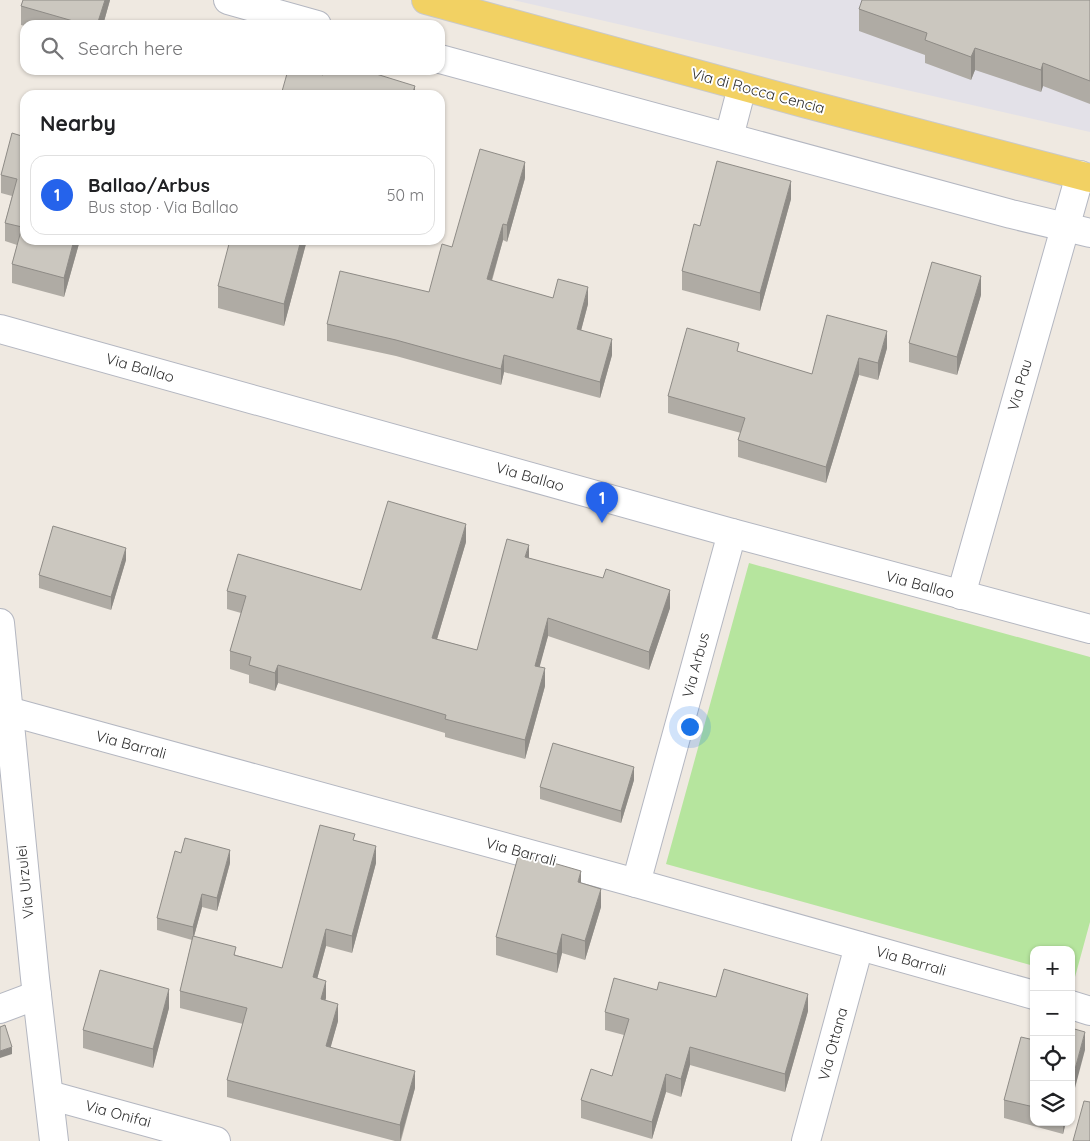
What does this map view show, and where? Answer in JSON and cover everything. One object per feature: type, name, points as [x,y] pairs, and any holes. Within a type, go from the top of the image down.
[{"type":"main road","name":"Via di Rocca Cencia","points":[[426,0],[742,87],[1085,176]]},
{"type":"street","points":[[228,0],[300,20]]},
{"type":"street","points":[[445,60],[1078,231],[1090,244]]},
{"type":"street","points":[[729,137],[742,87]]},
{"type":"street","name":"Via Pau","points":[[961,596],[1078,231],[1085,176]]},
{"type":"street","name":"Via Ballao","points":[[0,329],[732,533],[961,596],[1090,629]]},
{"type":"street","name":"Via Arbus","points":[[636,883],[732,533]]},
{"type":"street","name":"Via Urzulei","points":[[0,623],[37,995],[54,1141]]},
{"type":"street","name":"Via Barrali","points":[[8,712],[636,883],[1030,994]]},
{"type":"street","name":"Via Ottana","points":[[806,1141],[859,946]]},
{"type":"street","points":[[0,1009],[37,995]]},
{"type":"street","points":[[1075,1007],[1090,1011]]},
{"type":"street","name":"Via Onifai","points":[[49,1095],[216,1141]]},
{"type":"shaded area","points":[[513,0],[1090,0],[1090,132]]},
{"type":"green space","points":[[749,563],[1090,657],[1090,922],[1075,977],[1075,946],[1030,946],[1030,965],[666,864]]},
{"type":"building","points":[[23,0],[105,0],[99,20],[70,20],[21,6]]},
{"type":"building","points":[[862,0],[1090,0],[1090,81],[1043,63],[1041,70],[975,48],[971,57],[925,40],[927,33],[859,9]]},
{"type":"building","points":[[287,75],[379,75],[415,86],[414,90],[282,90]]},
{"type":"building","points":[[12,133],[20,135],[20,227],[5,223],[17,179],[1,175]]},
{"type":"building","points":[[480,149],[525,162],[507,225],[503,224],[487,279],[553,298],[558,279],[588,287],[577,329],[612,339],[600,382],[504,355],[501,369],[396,340],[327,324],[340,271],[429,292],[442,245],[452,247]]},
{"type":"building","points":[[717,161],[791,181],[760,293],[682,271],[694,224],[700,226]]},
{"type":"building","points":[[20,234],[20,245],[73,245],[64,278],[12,264]]},
{"type":"building","points":[[229,245],[300,245],[284,304],[218,286]]},
{"type":"building","points":[[932,262],[981,276],[957,357],[909,343]]},
{"type":"building","points":[[827,315],[887,331],[878,363],[859,358],[826,467],[738,440],[745,418],[668,396],[687,328],[739,343],[737,351],[812,374]]},
{"type":"building","points":[[388,501],[466,524],[432,638],[477,650],[507,539],[529,545],[525,557],[603,578],[606,569],[670,590],[649,652],[548,618],[535,666],[545,668],[525,740],[445,719],[446,715],[278,665],[275,673],[249,665],[251,657],[230,651],[246,596],[227,591],[238,554],[361,590]]},
{"type":"building","points":[[53,526],[126,548],[111,597],[39,575]]},
{"type":"building","points":[[553,743],[634,767],[621,811],[540,787]]},
{"type":"building","points":[[320,825],[355,834],[353,840],[376,846],[352,936],[326,929],[313,977],[326,981],[321,999],[338,1004],[326,1046],[415,1071],[400,1125],[227,1080],[247,1008],[180,991],[193,936],[236,947],[234,955],[282,968]]},
{"type":"building","points":[[185,838],[230,850],[217,898],[202,894],[193,927],[157,918],[175,851],[181,853]]},
{"type":"building","points":[[519,853],[581,871],[578,882],[601,889],[585,941],[562,934],[557,954],[496,937]]},
{"type":"building","points":[[724,969],[808,994],[785,1074],[690,1047],[681,1079],[666,1074],[652,1122],[581,1100],[591,1069],[612,1076],[629,1019],[605,1012],[614,978],[657,990],[659,982],[716,997]]},
{"type":"building","points":[[100,970],[169,989],[153,1049],[83,1030]]},
{"type":"building","points":[[5,1025],[12,1047],[0,1051],[0,1027]]},
{"type":"building","points":[[1075,1029],[1085,1032],[1075,1069]]},
{"type":"building","points":[[1021,1037],[1030,1039],[1030,1106],[1004,1100]]},
{"type":"building","points":[[1084,1101],[1090,1102],[1090,1141],[1073,1141]]},
{"type":"place","name":"Ballao/Arbus","points":[[602,523]]}]
